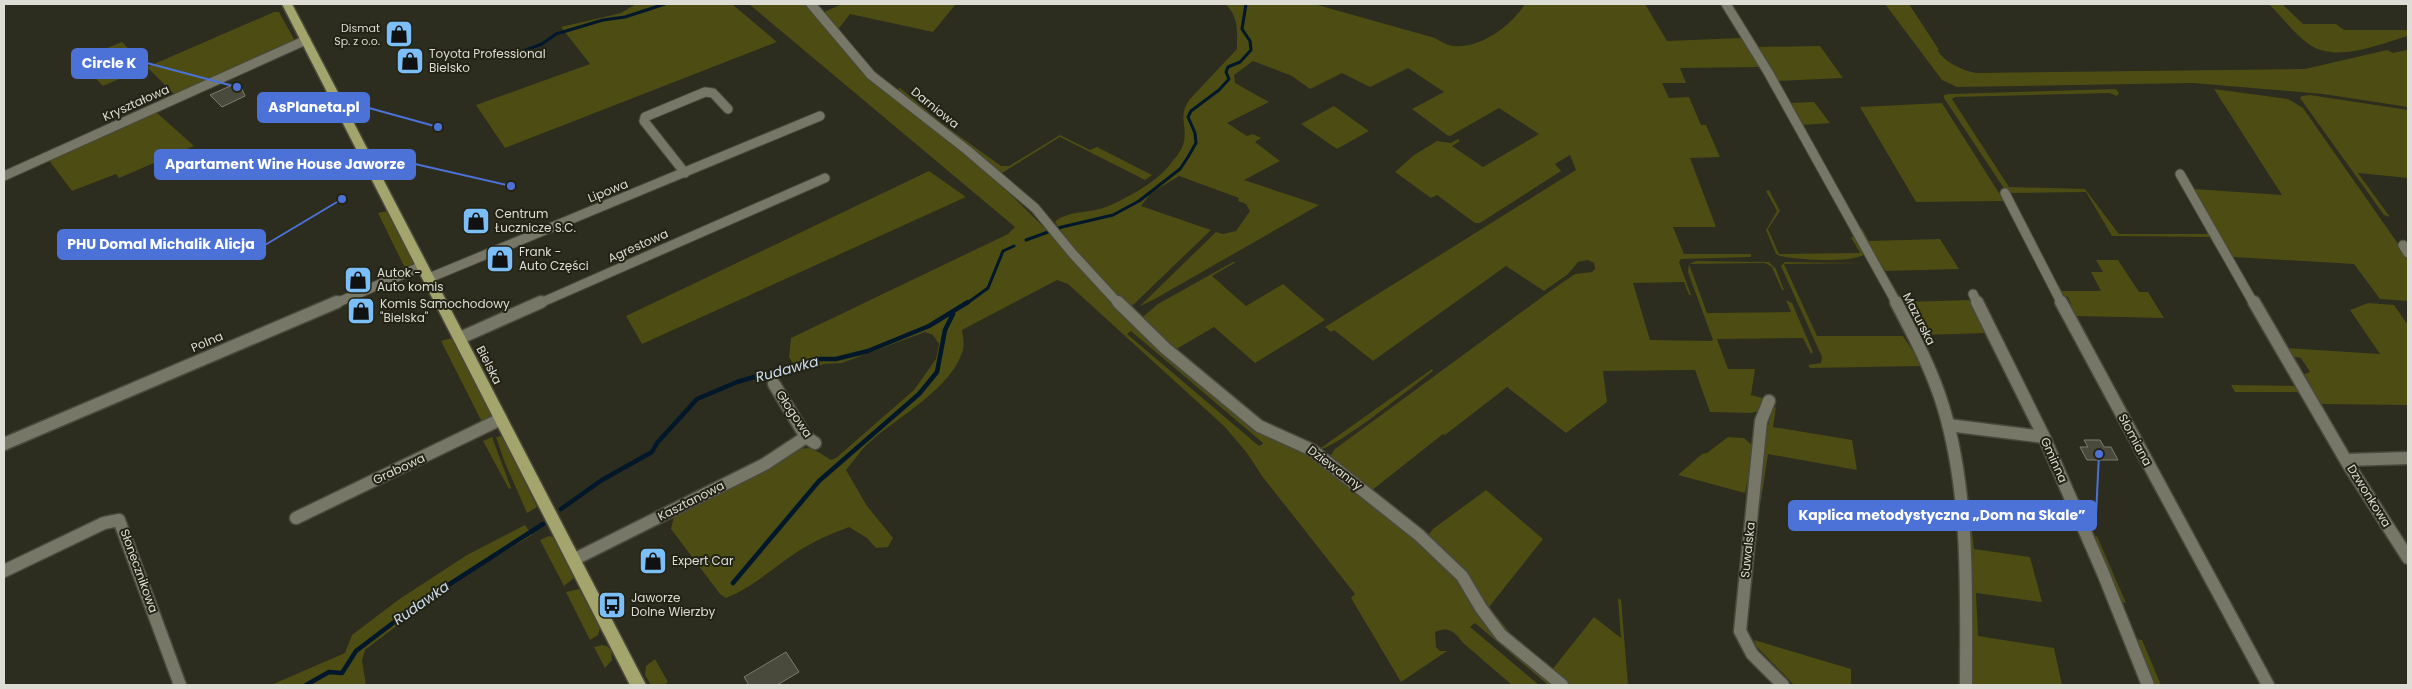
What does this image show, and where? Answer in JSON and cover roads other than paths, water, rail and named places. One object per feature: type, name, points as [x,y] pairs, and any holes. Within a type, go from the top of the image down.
[{"type":"main road","name":"Bielska","points":[[287,4],[638,685]]},
{"type":"street","name":"Darniowa","points":[[811,4],[834,34],[871,75],[999,176],[1035,208],[1054,231]]},
{"type":"street","name":"Mazurska","points":[[1726,4],[1793,117],[1908,326],[1927,367],[1948,425],[1960,499],[1966,587],[1966,685]]},
{"type":"street","name":"Kryształowa","points":[[4,176],[306,40]]},
{"type":"street","points":[[685,173],[644,121],[644,117],[705,92],[713,93],[728,109]]},
{"type":"street","name":"Lipowa","points":[[429,278],[820,116]]},
{"type":"street","name":"Dzwonkowa","points":[[2180,174],[2242,279],[2274,340],[2346,460],[2408,558]]},
{"type":"street","name":"Agrestowa","points":[[460,338],[826,178]]},
{"type":"street","name":"Słomiana","points":[[2005,193],[2074,328],[2268,685]]},
{"type":"street","name":"Dziewanny","points":[[1054,231],[1131,316],[1203,380],[1259,426],[1297,442],[1321,456],[1419,535],[1462,576],[1500,635],[1562,685]]},
{"type":"street","name":"Polna","points":[[4,444],[422,266]]},
{"type":"street","name":"Gminna","points":[[1973,294],[2044,437],[2148,685]]},
{"type":"street","name":"Głogowa","points":[[774,384],[811,440]]},
{"type":"street","name":"Suwalska","points":[[1769,401],[1761,420],[1740,631],[1742,640],[1750,650],[1784,685]]},
{"type":"street","name":"Grabowa","points":[[296,518],[502,420]]},
{"type":"street","points":[[1948,425],[2044,437]]},
{"type":"street","name":"Kasztanowa","points":[[573,560],[811,440]]},
{"type":"street","points":[[2346,460],[2408,458]]},
{"type":"street","name":"Słonecznikowa","points":[[4,571],[104,524],[119,520],[180,685]]},
{"type":"waterway","points":[[523,51],[542,44],[556,34],[603,20],[625,17],[665,4]]},
{"type":"waterway","name":"Rudawka","points":[[1026,240],[1062,227],[1113,215],[1139,201],[1180,169],[1196,143],[1195,133],[1188,117],[1191,111],[1219,90],[1229,79],[1226,72],[1228,67],[1240,62],[1251,50],[1250,41],[1242,29],[1246,4]]},
{"type":"waterway","name":"Rudawka","points":[[966,304],[988,288],[1003,251],[1014,246]]},
{"type":"waterway","name":"Rudawka","points":[[561,509],[602,480],[652,452],[657,443],[697,399],[737,382],[816,359],[836,359],[868,351],[929,326],[968,302]]},
{"type":"waterway","points":[[733,583],[819,481],[919,394],[937,372],[945,330],[953,314]]},
{"type":"waterway","name":"Rudawka","points":[[306,685],[329,672],[342,673],[356,651],[414,607],[543,524]]},
{"type":"place","name":"Dismat Sp. z o.o.","points":[[399,34]]},
{"type":"place","name":"Toyota Professional Bielsko","points":[[410,61]]},
{"type":"place","name":"Circle K","points":[[237,87]]},
{"type":"place","name":"AsPlaneta.pl","points":[[438,127]]},
{"type":"place","name":"Apartament Wine House Jaworze","points":[[511,186]]},
{"type":"place","name":"PHU Domal Michalik Alicja","points":[[342,199]]},
{"type":"place","name":"Centrum Łucznicze S.C.","points":[[476,221]]},
{"type":"place","name":"Frank - Auto Części","points":[[500,259]]},
{"type":"place","name":"Autok - Auto komis","points":[[358,280]]},
{"type":"place","name":"Komis Samochodowy \"Bielska\"","points":[[361,311]]},
{"type":"place","name":"Kaplica metodystyczna „Dom na Skale”","points":[[2099,454]]},
{"type":"place","name":"Expert Car","points":[[653,561]]},
{"type":"place","name":"Jaworze Dolne Wierzby","points":[[612,605]]}]
